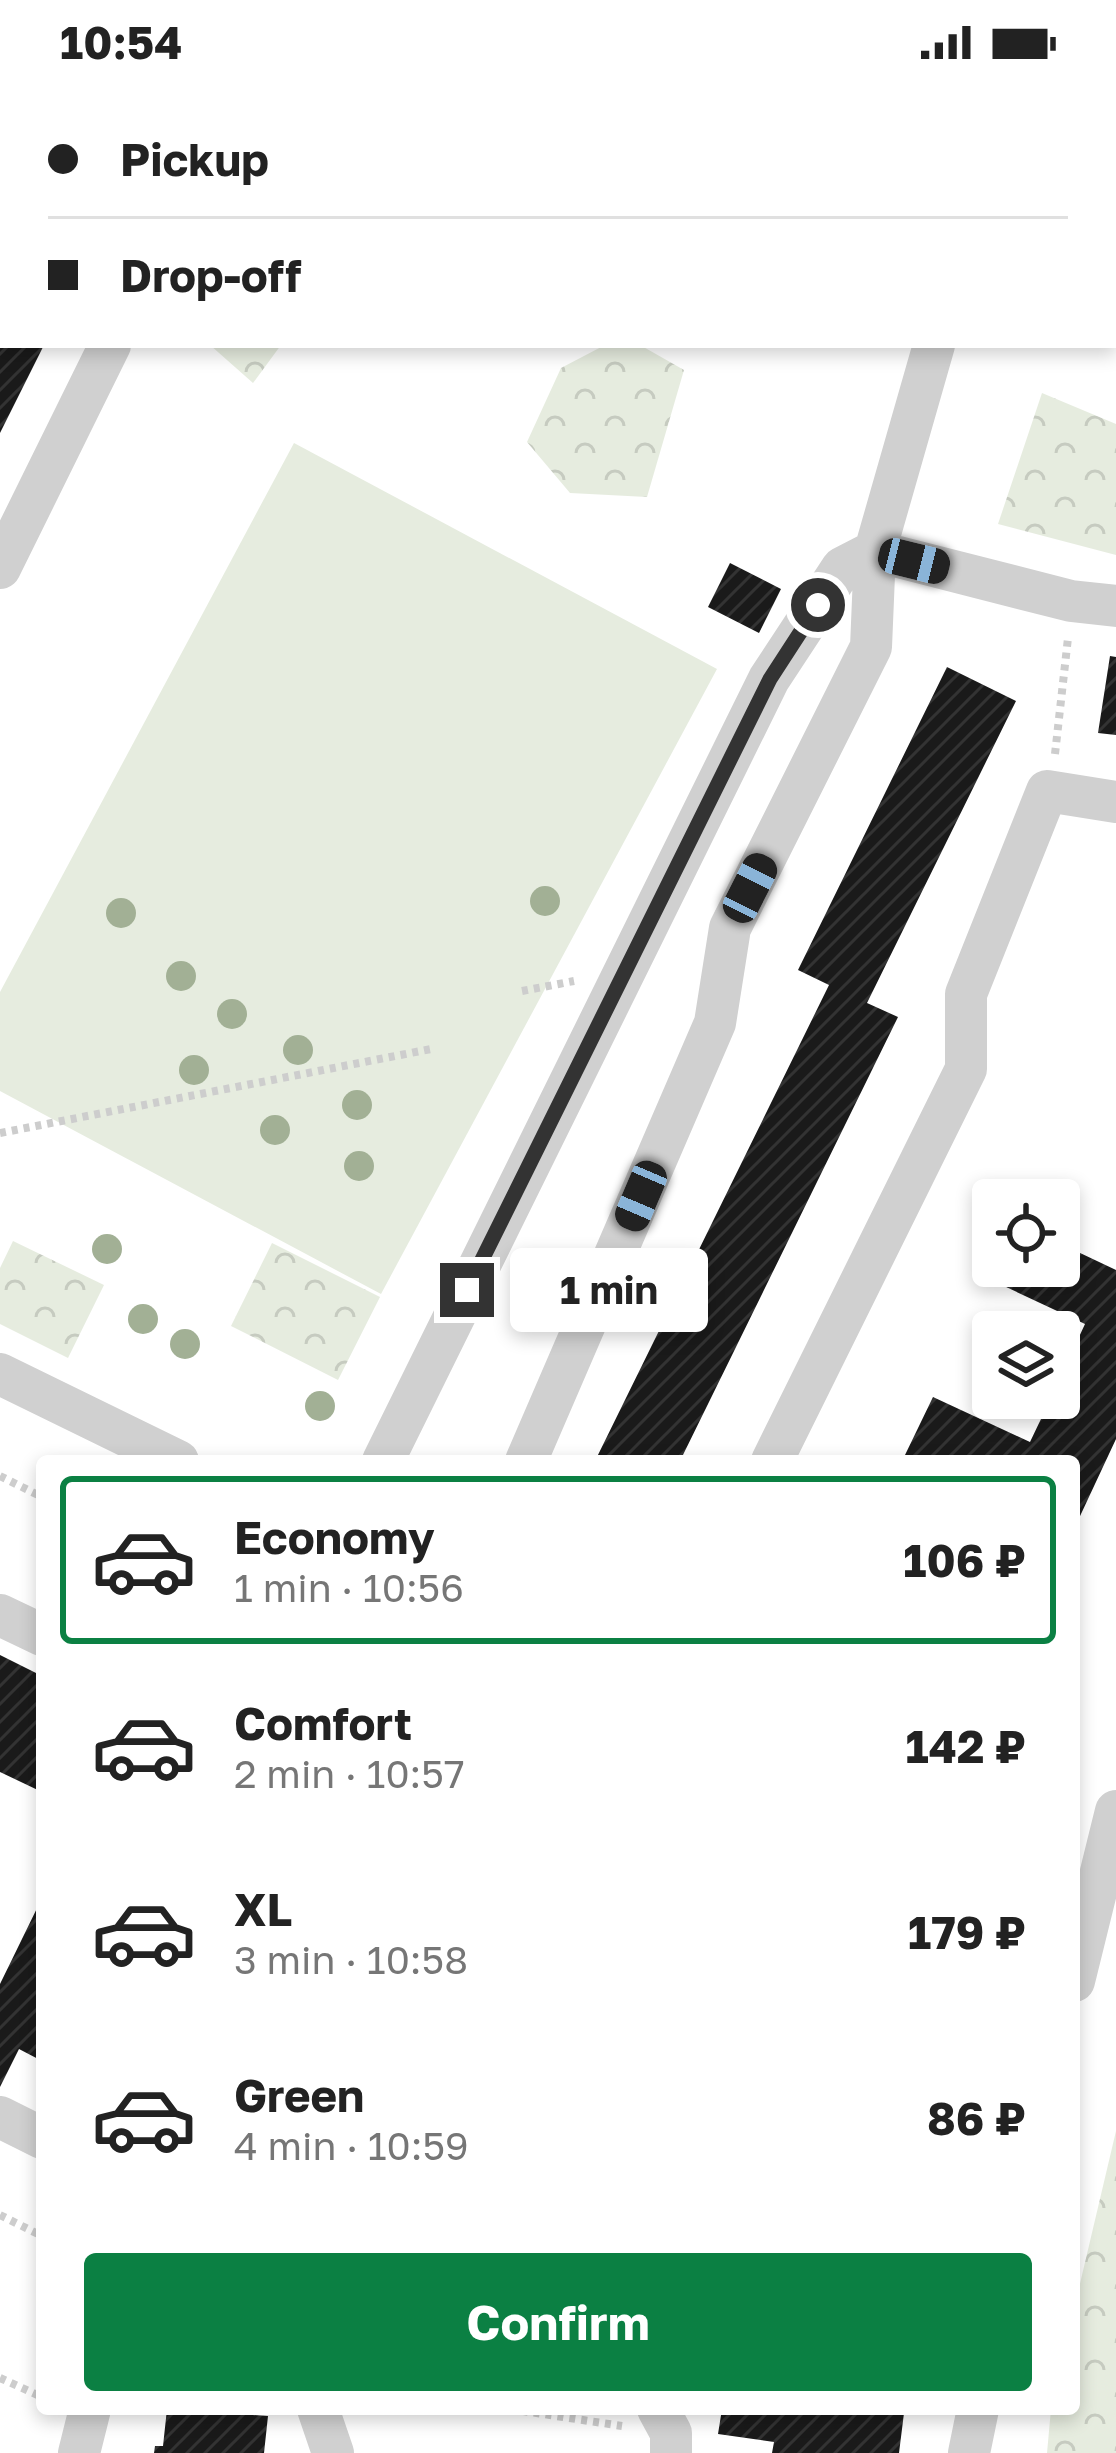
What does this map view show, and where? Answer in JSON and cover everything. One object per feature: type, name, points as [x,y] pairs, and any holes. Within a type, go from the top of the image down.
[{"type":"street","points":[[0,568],[109,348]]},
{"type":"street","points":[[529,1455],[715,1023],[730,928],[872,646],[875,551],[932,348]]},
{"type":"street","points":[[386,1455],[770,679],[842,568],[875,551],[1071,601],[1116,606]]},
{"type":"street","points":[[775,1455],[966,1069],[966,994],[1047,791],[1116,802]]},
{"type":"street","points":[[0,1374],[166,1455]]},
{"type":"street","points":[[0,1615],[36,1632]]},
{"type":"street","points":[[1082,1904],[1116,1811]]},
{"type":"street","points":[[0,2117],[36,2135]]},
{"type":"street","points":[[79,2453],[88,2415]]},
{"type":"street","points":[[319,2415],[333,2453]]},
{"type":"street","points":[[969,2453],[977,2415]]},
{"type":"path","points":[[1047,791],[1055,759],[1071,601]]},
{"type":"path","points":[[0,1133],[431,1049]]},
{"type":"path","points":[[0,1476],[36,1494]]},
{"type":"path","points":[[0,2215],[36,2233]]},
{"type":"path","points":[[0,2378],[36,2394]]},
{"type":"path","points":[[551,2415],[667,2432]]},
{"type":"green space","points":[[213,348],[279,348],[253,383]]},
{"type":"green space","points":[[599,348],[645,348],[684,370],[647,497],[570,493],[527,442],[561,368]]},
{"type":"green space","points":[[1042,393],[1116,424],[1116,555],[998,524]]},
{"type":"green space","points":[[294,443],[717,669],[381,1294],[0,1091],[0,992]]},
{"type":"green space","points":[[13,1241],[104,1285],[68,1358],[0,1324],[0,1268]]},
{"type":"green space","points":[[272,1243],[380,1297],[338,1380],[231,1326]]},
{"type":"green space","points":[[1116,2131],[1116,2453],[1047,2453],[1050,2415],[1080,2415],[1080,2284]]},
{"type":"building","points":[[0,348],[42,348],[0,433]]},
{"type":"building","points":[[730,563],[781,589],[759,633],[708,607]]},
{"type":"building","points":[[1110,656],[1116,657],[1116,735],[1098,733]]},
{"type":"building","points":[[947,667],[1016,701],[867,1003],[898,1017],[683,1455],[598,1455],[829,985],[798,970]]},
{"type":"building","points":[[1080,1253],[1116,1270],[1116,1439],[1080,1516],[1080,1455],[905,1455],[933,1397],[1030,1442],[1041,1419],[1080,1419],[1080,1335],[1085,1324],[1080,1322],[1080,1311],[1057,1311],[1006,1287],[1080,1287]]},
{"type":"building","points":[[0,1655],[36,1673],[36,1789],[0,1772]]},
{"type":"building","points":[[36,1910],[36,2058],[19,2049],[0,2087],[0,1984]]},
{"type":"building","points":[[166,2415],[268,2416],[264,2453],[154,2453],[155,2446],[163,2446]]},
{"type":"building","points":[[721,2415],[904,2415],[899,2453],[772,2453],[774,2442],[718,2434]]},
{"type":"route","points":[[467,1290],[770,679],[818,605]]}]
